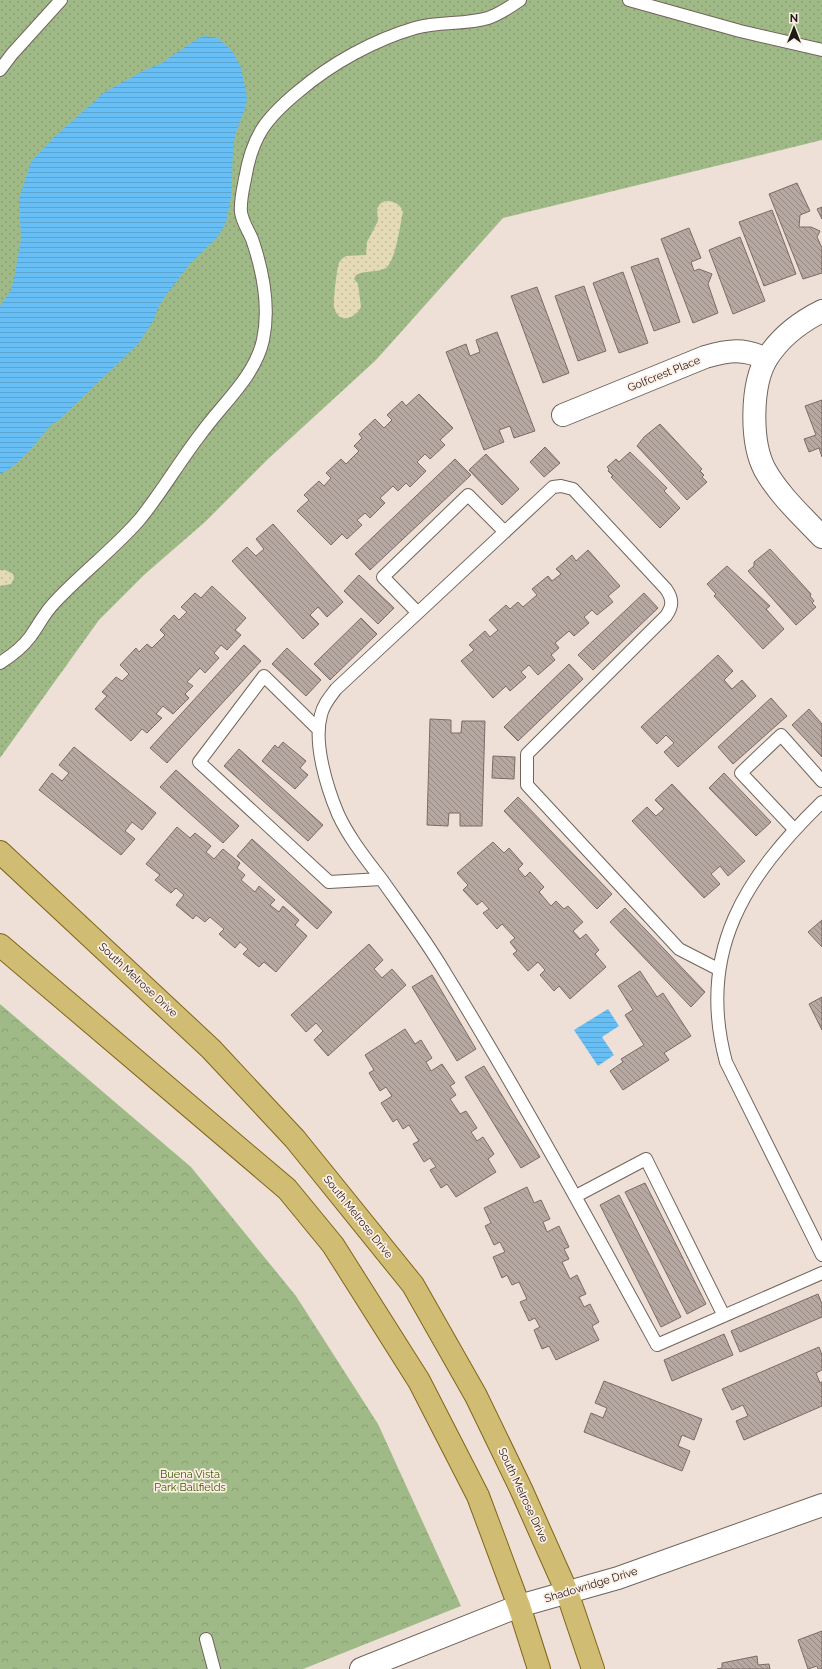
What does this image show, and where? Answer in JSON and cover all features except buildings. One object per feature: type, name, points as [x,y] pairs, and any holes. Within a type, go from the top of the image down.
[{"type":"main road","name":"South Melrose Drive","points":[[0,852],[211,1049],[295,1139],[413,1285],[476,1396],[521,1489],[567,1592],[593,1669]]},
{"type":"main road","points":[[0,945],[287,1189],[333,1245],[418,1381],[478,1496],[519,1606],[539,1669]]},
{"type":"street","points":[[822,311],[791,330],[777,344],[766,359],[760,379],[755,411],[754,434],[758,453],[764,469],[777,488],[822,536]]},
{"type":"street","name":"Golfcrest Place","points":[[563,415],[722,352],[748,351],[766,359]]},
{"type":"street","name":"Shadowridge Drive","points":[[361,1669],[519,1606],[618,1578],[822,1505]]},
{"type":"lane","points":[[0,70],[12,54],[61,0]]},
{"type":"lane","points":[[0,663],[16,652],[30,638],[41,618],[81,575],[129,532],[254,364],[262,342],[266,323],[264,287],[258,260],[241,212],[241,203],[247,163],[258,134],[267,122],[301,90],[353,55],[372,45],[417,28],[490,18],[520,0]]},
{"type":"lane","points":[[629,0],[754,34],[822,50]]},
{"type":"lane","points":[[718,969],[679,948],[526,785],[526,754],[666,616],[670,610],[672,599],[666,589],[573,489],[560,486],[553,487],[417,612],[336,689],[326,702],[320,715],[319,730],[325,772],[339,816],[350,836],[443,970],[576,1196],[656,1345],[822,1273]]},
{"type":"lane","points":[[417,612],[383,577],[468,495],[505,532]]},
{"type":"lane","points":[[319,730],[264,676],[199,762],[329,882],[381,879]]},
{"type":"lane","points":[[794,829],[741,772],[781,735],[822,781]]},
{"type":"lane","points":[[822,802],[794,829],[757,876],[740,904],[729,929],[718,969],[718,1013],[720,1036],[726,1062],[822,1255]]},
{"type":"lane","points":[[576,1196],[646,1159],[724,1316]]},
{"type":"lane","points":[[206,1639],[214,1669]]},
{"type":"green space","points":[[0,0],[822,0],[822,140],[503,218],[376,360],[267,460],[205,522],[144,575],[99,620],[0,758]]},
{"type":"green space","name":"Buena Vista Park Ballfields","points":[[0,1004],[191,1167],[296,1296],[378,1424],[461,1606],[303,1669],[0,1669]]},
{"type":"sand","points":[[385,201],[396,203],[400,206],[403,212],[392,258],[386,268],[382,270],[363,272],[356,275],[354,279],[358,284],[361,307],[354,315],[342,318],[336,312],[334,307],[335,285],[339,263],[346,256],[366,255],[367,242],[378,221],[377,209],[380,204]]},
{"type":"sand","points":[[0,570],[5,570],[13,574],[14,578],[11,584],[0,586]]},
{"type":"water","points":[[204,36],[218,38],[233,52],[241,68],[247,96],[246,106],[235,135],[231,198],[226,223],[216,239],[190,264],[166,295],[158,308],[154,320],[138,344],[59,420],[49,427],[20,460],[11,468],[0,474],[0,306],[11,290],[14,279],[21,239],[19,199],[31,162],[54,137],[105,92],[143,71],[160,64],[197,39]]},
{"type":"water","points":[[608,1009],[619,1026],[602,1037],[614,1055],[598,1066],[574,1030]]}]
